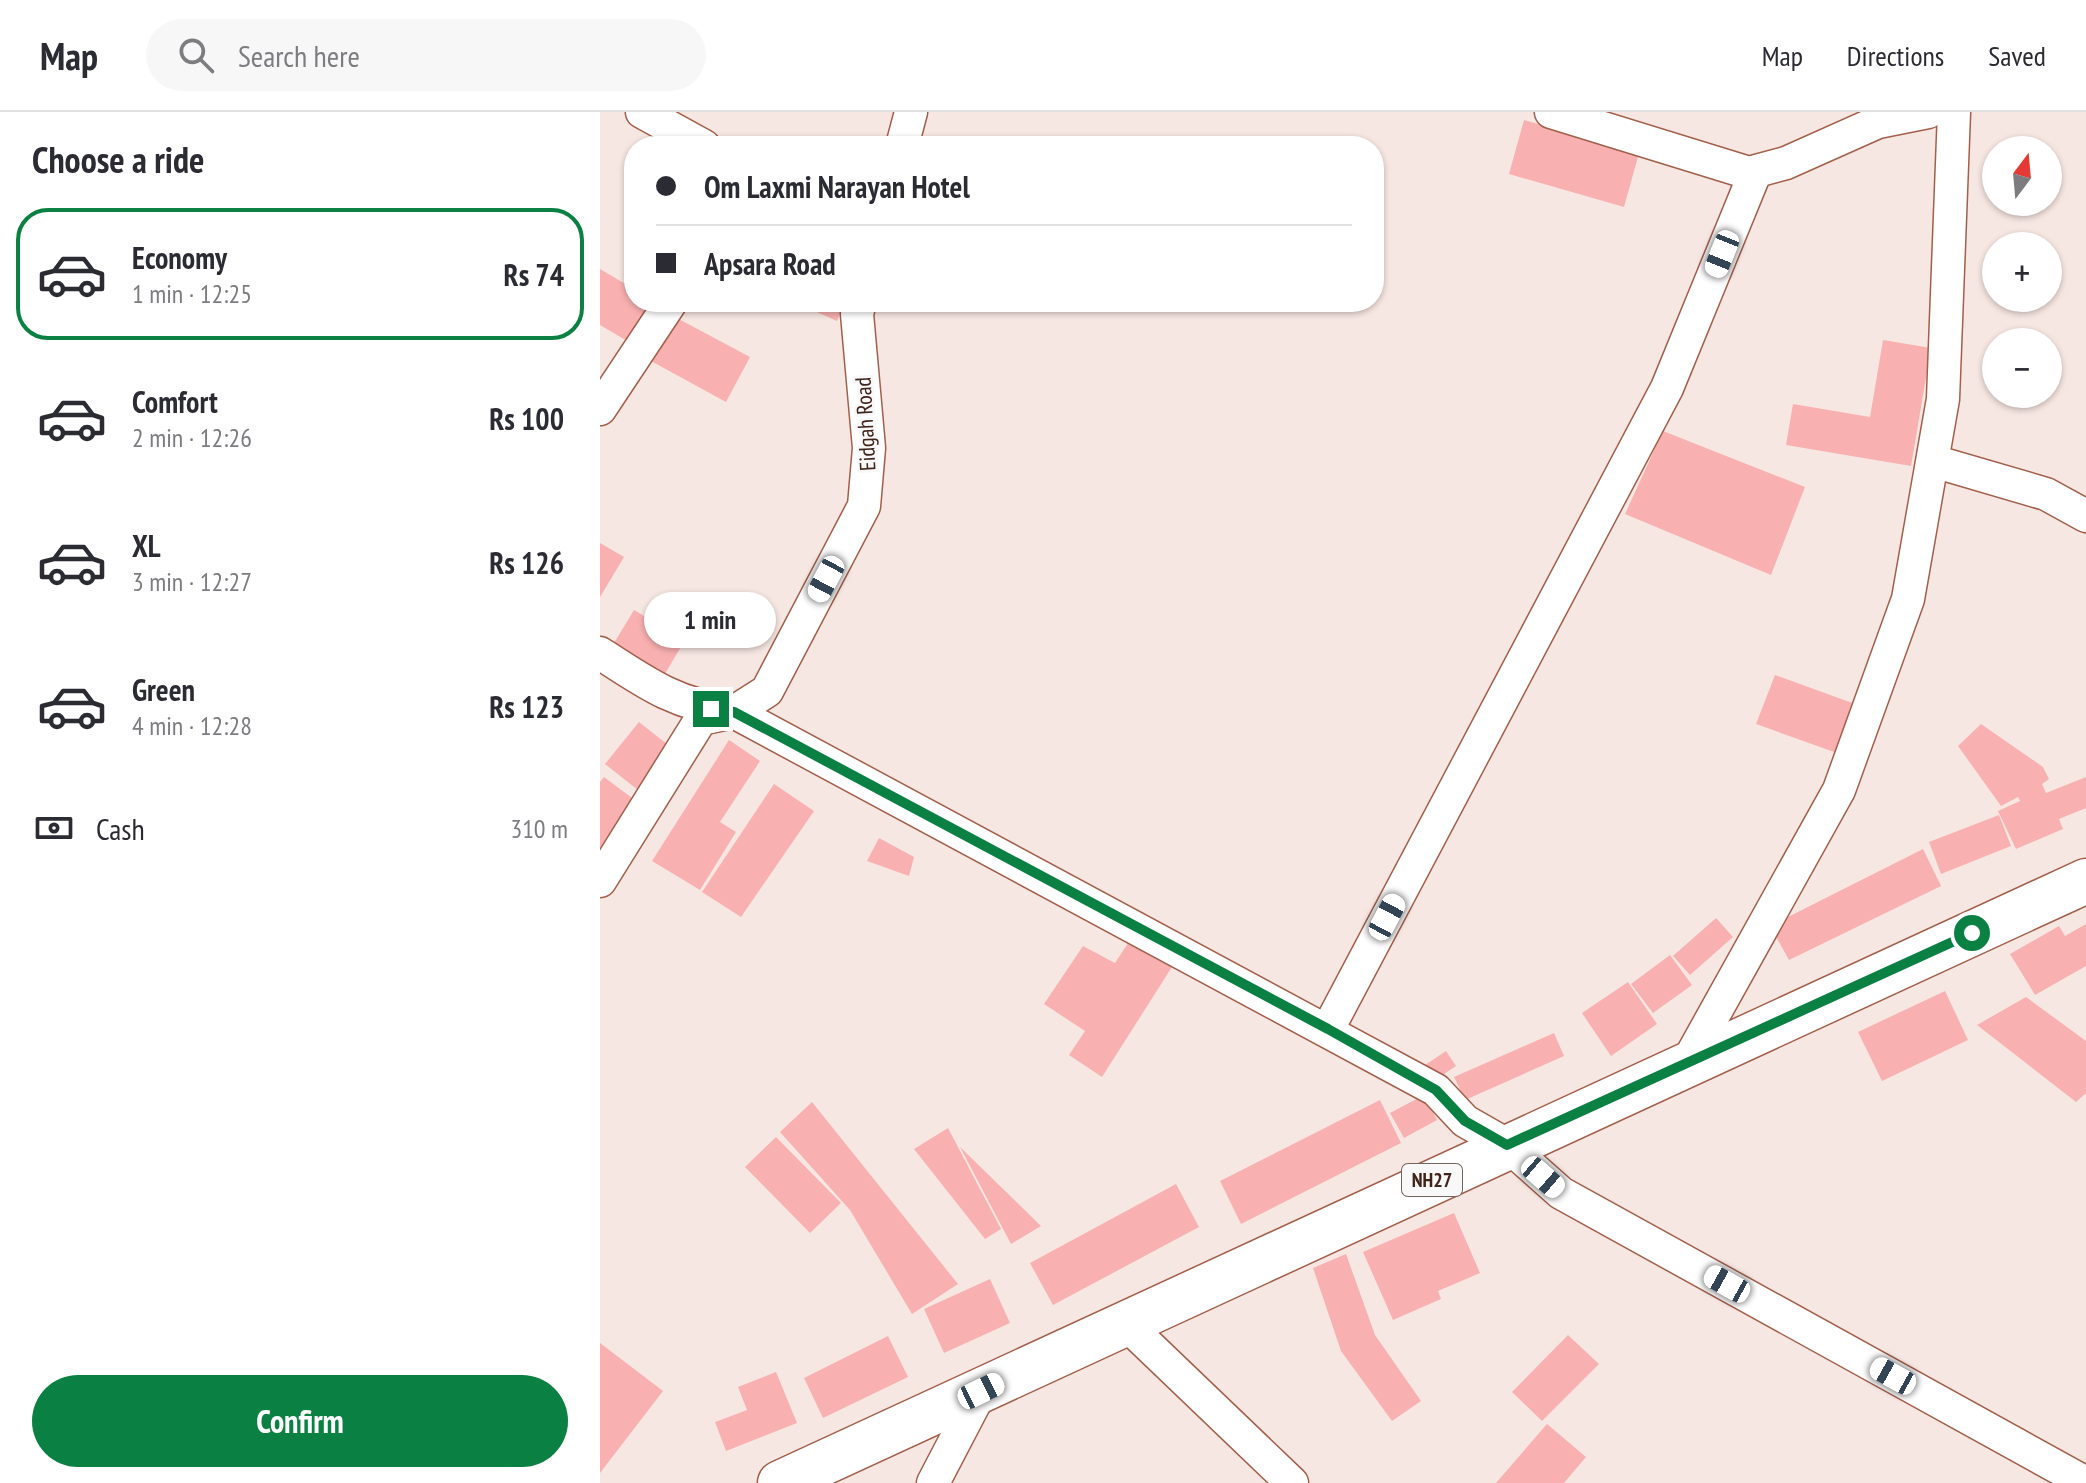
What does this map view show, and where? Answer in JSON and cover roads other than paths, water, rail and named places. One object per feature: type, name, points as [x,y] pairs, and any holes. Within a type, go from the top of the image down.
[{"type":"main road","name":"NH27","points":[[780,1483],[1507,1145],[2086,881]]},
{"type":"street","points":[[642,112],[686,136]]},
{"type":"street","points":[[905,136],[911,112]]},
{"type":"street","points":[[1551,112],[1755,173],[1878,122],[1928,112]]},
{"type":"street","points":[[1687,1063],[1839,790],[1908,599],[1943,399],[1954,112]]},
{"type":"street","points":[[1328,1029],[1667,388],[1755,173]]},
{"type":"street","points":[[600,409],[664,312]]},
{"type":"street","name":"Eidgah Road","points":[[600,881],[701,719],[734,712],[767,691],[864,506],[869,448],[858,312]]},
{"type":"street","points":[[1933,461],[2046,494],[2086,516]]},
{"type":"street","points":[[600,653],[665,695],[695,706],[734,712],[1328,1029],[1436,1090],[1465,1121],[1507,1145],[1561,1193],[2086,1483]]},
{"type":"street","points":[[1124,1322],[1292,1483]]},
{"type":"street","points":[[933,1483],[981,1391]]}]
